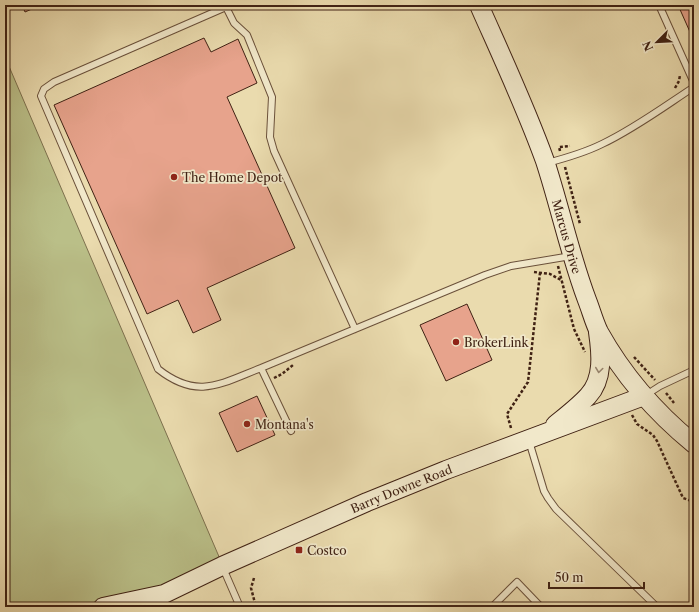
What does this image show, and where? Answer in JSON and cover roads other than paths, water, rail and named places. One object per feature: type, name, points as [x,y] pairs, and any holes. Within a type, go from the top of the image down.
[{"type":"street","name":"Marcus Drive","points":[[480,5],[520,98],[545,163],[580,281],[598,331],[626,373],[644,396],[671,425],[694,444]]},
{"type":"street","points":[[545,433],[589,395],[593,388],[599,376],[600,362],[598,331]]},
{"type":"street","name":"Barry Downe Road","points":[[103,607],[164,594],[222,566],[374,499],[446,470],[644,396]]},
{"type":"street","name":"Barry Downe Road","points":[[150,607],[164,594]]},
{"type":"lane","points":[[659,5],[694,83]]},
{"type":"lane","points":[[355,329],[274,151],[270,137],[272,97],[247,35],[234,23],[228,6],[54,82],[44,89],[40,96],[158,369],[170,378],[187,386],[203,387],[220,384],[261,368],[355,329],[485,275],[511,266],[573,256]]},
{"type":"lane","points":[[545,163],[590,150],[610,140],[694,87]]},
{"type":"lane","points":[[261,368],[291,431]]},
{"type":"lane","points":[[644,396],[660,386],[694,370]]},
{"type":"lane","points":[[528,439],[548,498],[556,509],[657,607]]},
{"type":"lane","points":[[222,566],[240,607]]},
{"type":"lane","points":[[492,607],[517,582],[541,607]]},
{"type":"place","name":"The Home Depot","points":[[174,177]]},
{"type":"place","name":"BrokerLink","points":[[456,342]]},
{"type":"place","name":"Montana's","points":[[247,424]]},
{"type":"place","name":"Costco","points":[[299,550]]}]
